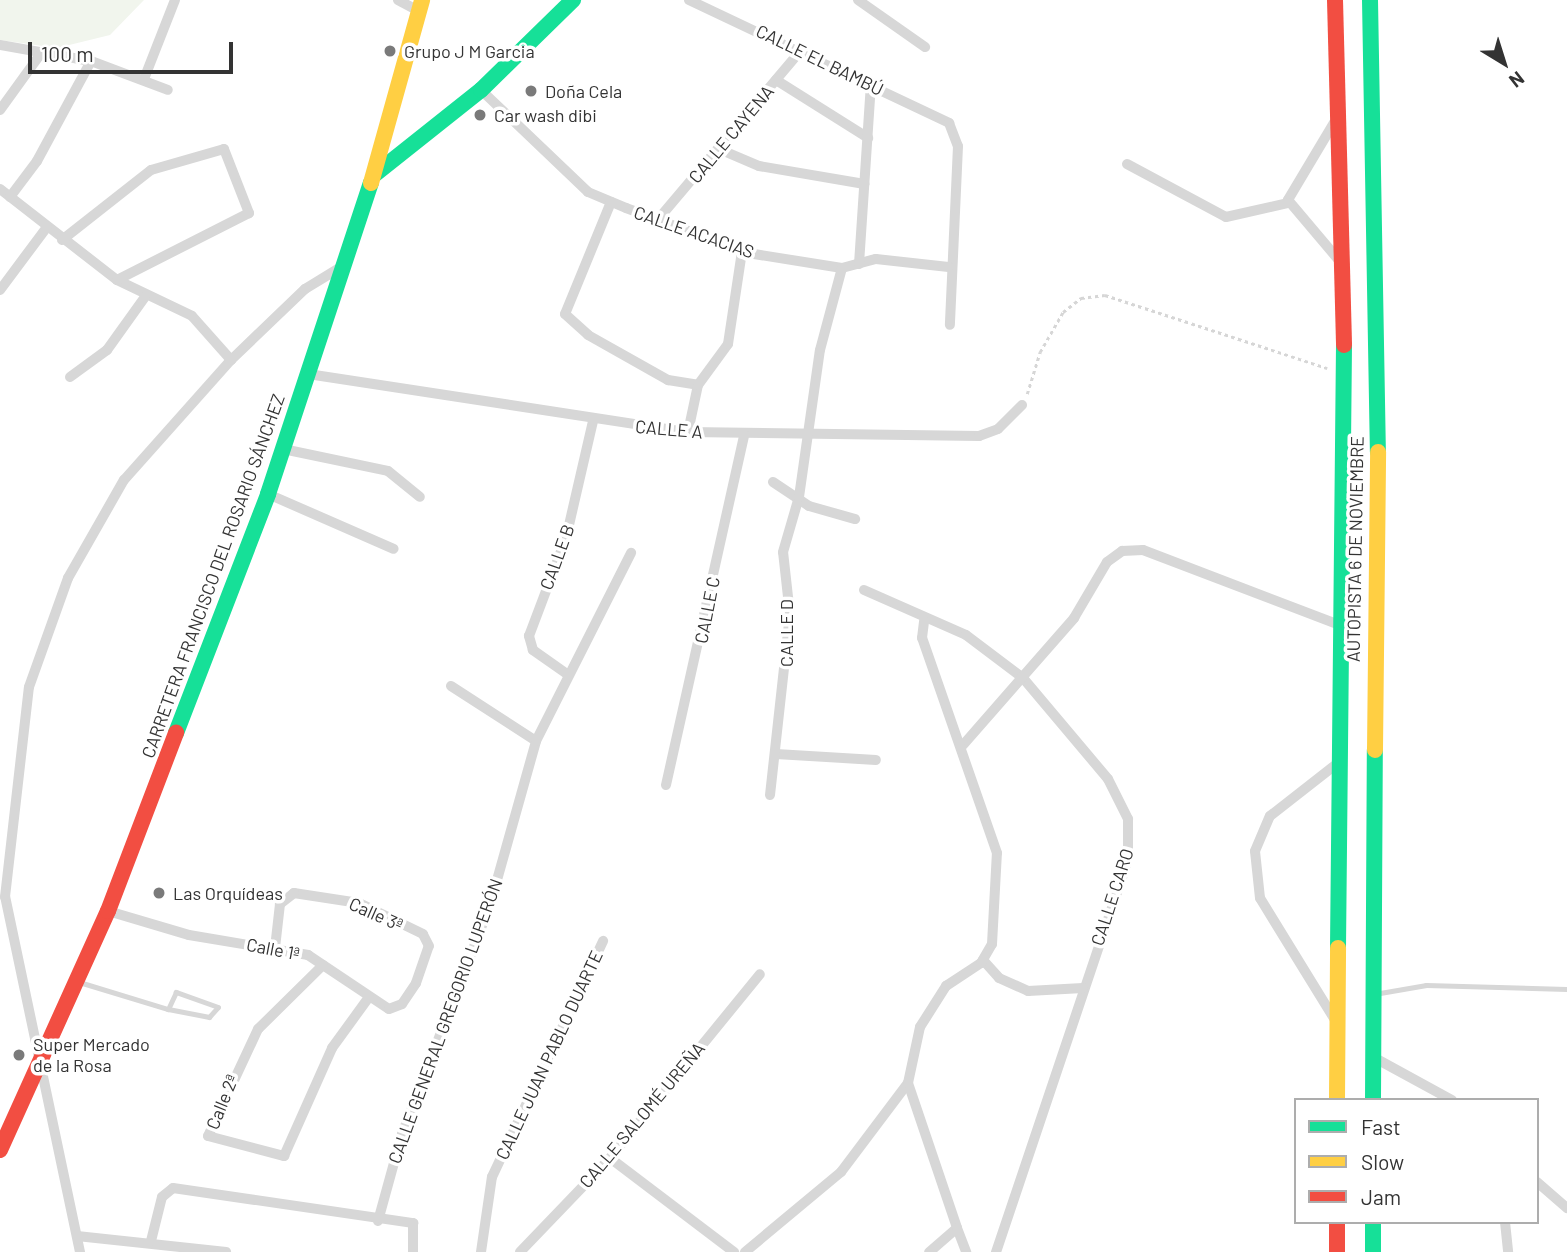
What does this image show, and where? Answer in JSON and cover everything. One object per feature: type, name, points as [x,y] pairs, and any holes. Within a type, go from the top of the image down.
[{"type":"main road","points":[[374,175],[481,90],[573,0]]},
{"type":"main road","name":"AUTOPISTA 6 DE NOVIEMBRE","points":[[1335,0],[1345,267],[1339,625],[1337,1098]]},
{"type":"main road","name":"AUTOPISTA 6 DE NOVIEMBRE","points":[[1370,0],[1379,251],[1373,1098]]},
{"type":"main road","name":"CARRETERA FRANCISCO DEL ROSARIO SÁNCHEZ","points":[[0,1150],[108,911],[268,494],[341,267],[374,175],[420,5]]},
{"type":"main road","points":[[1337,1224],[1337,1252]]},
{"type":"main road","points":[[1373,1224],[1373,1252]]},
{"type":"street","points":[[144,79],[175,0]]},
{"type":"street","points":[[398,0],[420,5]]},
{"type":"street","name":"CALLE EL BAMBÚ","points":[[689,0],[801,50],[949,123],[958,146],[949,267]]},
{"type":"street","points":[[858,0],[925,47]]},
{"type":"street","points":[[0,45],[91,61],[168,90]]},
{"type":"street","name":"CALLE CAYENA","points":[[660,218],[801,50]]},
{"type":"street","points":[[0,110],[42,52]]},
{"type":"street","points":[[10,197],[37,161],[91,61]]},
{"type":"street","points":[[776,80],[868,138]]},
{"type":"street","points":[[859,264],[872,85]]},
{"type":"street","name":"CALLE ACACIAS","points":[[481,90],[536,148],[588,192],[611,202],[660,218],[742,251],[842,268],[876,259],[949,267]]},
{"type":"street","points":[[1127,164],[1227,217],[1288,203],[1339,113]]},
{"type":"street","points":[[62,240],[151,170],[224,149],[249,213],[117,280]]},
{"type":"street","points":[[719,149],[759,166],[864,184]]},
{"type":"street","points":[[0,189],[62,240],[117,280],[145,297],[192,316],[231,360]]},
{"type":"street","points":[[611,202],[565,314],[587,335],[668,380],[698,385]]},
{"type":"street","points":[[1288,203],[1345,267]]},
{"type":"street","points":[[0,290],[47,227]]},
{"type":"street","points":[[688,432],[698,385],[728,344],[742,251]]},
{"type":"street","points":[[80,1252],[42,1059],[2,897],[18,740],[43,637],[86,542],[124,480],[231,360],[304,289],[341,267]]},
{"type":"street","points":[[949,267],[950,325]]},
{"type":"street","name":"CALLE D","points":[[770,795],[790,615],[782,563],[799,497],[806,432],[842,268]]},
{"type":"street","points":[[69,377],[107,351],[145,297]]},
{"type":"street","name":"CALLE A","points":[[308,374],[593,421],[688,432],[744,435],[806,432],[979,436],[998,429],[1022,405]]},
{"type":"street","name":"CALLE B","points":[[567,674],[533,650],[528,636],[566,538],[593,421]]},
{"type":"street","name":"CALLE C","points":[[666,785],[744,435]]},
{"type":"street","points":[[283,449],[388,471],[420,497]]},
{"type":"street","points":[[773,482],[799,497],[855,519]]},
{"type":"street","points":[[268,494],[394,549]]},
{"type":"street","points":[[963,745],[1073,618],[1107,562],[1130,550],[1339,625]]},
{"type":"street","name":"CALLE GENERAL GREGORIO LUPERÓN","points":[[378,1221],[402,1133],[490,905],[536,741],[567,674],[631,553]]},
{"type":"street","name":"CALLE CARO","points":[[864,590],[924,621],[966,635],[1023,678],[1108,779],[1128,819],[1128,860],[1083,988],[1051,1103],[996,1252]]},
{"type":"street","points":[[745,1252],[841,1172],[908,1083],[920,1027],[946,986],[984,960],[992,944],[997,856],[963,745],[922,638],[924,621]]},
{"type":"street","points":[[451,686],[536,741]]},
{"type":"street","points":[[776,754],[876,760]]},
{"type":"street","points":[[1337,1022],[1260,898],[1255,851],[1270,817],[1339,762]]},
{"type":"street","name":"Calle 3ª","points":[[275,948],[280,904],[294,893],[359,903],[423,934],[429,946]]},
{"type":"street","name":"Calle 1ª","points":[[108,911],[189,935],[275,948],[323,965],[389,1009],[402,1004],[429,946]]},
{"type":"street","name":"CALLE JUAN PABLO DUARTE","points":[[481,1252],[492,1177],[603,941]]},
{"type":"street","points":[[984,960],[999,978],[1028,991],[1083,988]]},
{"type":"street","name":"Calle 2ª","points":[[323,965],[251,1038],[208,1136],[284,1156],[332,1048],[369,997]]},
{"type":"street","name":"CALLE SALOMÉ UREÑA","points":[[520,1252],[610,1158],[760,974]]},
{"type":"street","points":[[1373,1057],[1448,1098]]},
{"type":"street","points":[[908,1083],[966,1252]]},
{"type":"street","points":[[610,1158],[734,1252]]},
{"type":"street","points":[[1539,1184],[1567,1208]]},
{"type":"street","points":[[151,1241],[162,1197],[173,1188],[378,1221],[413,1223],[413,1252]]},
{"type":"street","points":[[1506,1224],[1507,1252]]},
{"type":"street","points":[[929,1252],[957,1228]]},
{"type":"street","points":[[77,1236],[151,1241],[226,1252]]},
{"type":"lane","points":[[78,981],[168,1009],[209,1017],[218,1007],[176,992],[168,1009]]},
{"type":"lane","points":[[1373,994],[1426,985],[1567,989]]},
{"type":"path","points":[[1022,405],[1040,352],[1063,312],[1081,298],[1105,295],[1344,372]]},
{"type":"shaded area","points":[[0,0],[144,0],[110,35],[57,48],[0,40]]},
{"type":"traffic: fast","points":[[374,175],[481,90],[573,0]]},
{"type":"traffic: fast","points":[[1370,0],[1378,452]]},
{"type":"traffic: fast","points":[[176,733],[268,494],[371,183]]},
{"type":"traffic: fast","points":[[1338,948],[1344,345]]},
{"type":"traffic: fast","points":[[1373,1098],[1375,750]]},
{"type":"traffic: fast","points":[[1373,1224],[1373,1252]]},
{"type":"traffic: slow","points":[[371,183],[422,0]]},
{"type":"traffic: slow","points":[[1375,750],[1378,452]]},
{"type":"traffic: slow","points":[[1337,1098],[1338,948]]},
{"type":"traffic: jam","points":[[1335,0],[1344,345]]},
{"type":"traffic: jam","points":[[0,1150],[108,911],[176,733]]},
{"type":"traffic: jam","points":[[1337,1224],[1337,1252]]},
{"type":"place","name":"Grupo J M Garcia","points":[[390,51]]},
{"type":"place","name":"Doña Cela","points":[[531,91]]},
{"type":"place","name":"Car wash dibi","points":[[480,115]]},
{"type":"place","name":"Las Orquídeas","points":[[159,893]]},
{"type":"place","name":"Super Mercado de la Rosa","points":[[19,1055]]}]
